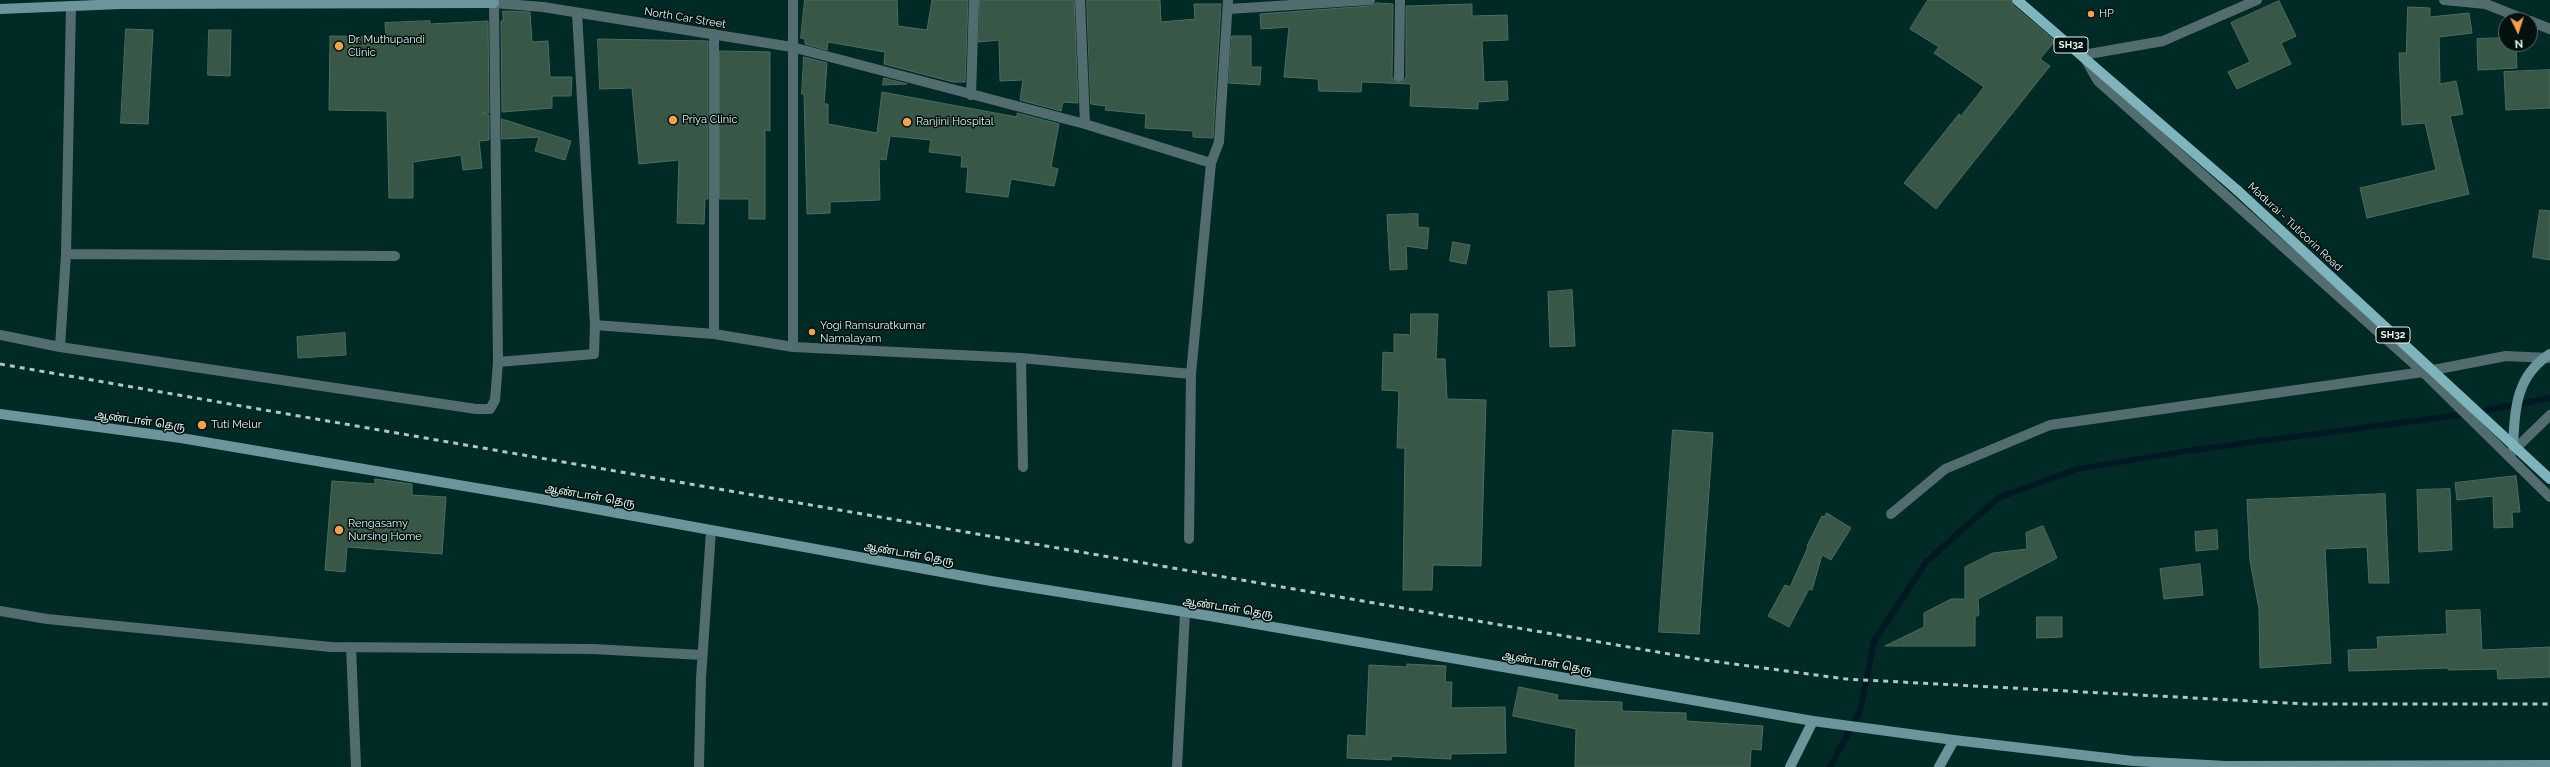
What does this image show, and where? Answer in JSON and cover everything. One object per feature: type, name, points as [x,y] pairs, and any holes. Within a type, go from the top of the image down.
[{"type":"main road","name":"Madurai - Tuticorin Road","points":[[2017,0],[2083,55],[2237,190],[2550,479]]},
{"type":"street","points":[[793,0],[793,347]]},
{"type":"street","points":[[971,95],[974,0]]},
{"type":"street","points":[[1080,0],[1085,124]]},
{"type":"street","points":[[1189,539],[1191,374],[1211,163],[1219,142],[1228,4],[1370,0]]},
{"type":"street","points":[[1399,77],[1400,0]]},
{"type":"street","points":[[2257,0],[2163,41],[2083,55],[2098,81],[2423,372],[2550,497]]},
{"type":"street","points":[[2444,0],[2486,4],[2506,12]]},
{"type":"street","name":"North Car Street","points":[[0,9],[121,2],[493,2],[543,7],[792,47],[1085,124],[1211,163]]},
{"type":"street","points":[[0,335],[60,347],[476,409],[490,409],[495,400],[498,362],[493,2]]},
{"type":"street","points":[[60,347],[66,254],[71,6]]},
{"type":"street","points":[[498,362],[594,354],[595,325],[577,13]]},
{"type":"street","points":[[2538,24],[2550,29]]},
{"type":"street","points":[[714,34],[714,334]]},
{"type":"street","points":[[66,254],[395,256]]},
{"type":"street","points":[[595,325],[714,334],[793,347],[1021,358],[1191,374]]},
{"type":"street","points":[[2513,446],[2515,408],[2523,385],[2535,364],[2550,354]]},
{"type":"street","points":[[1891,514],[1945,470],[2050,425],[2423,372],[2506,356],[2550,358]]},
{"type":"street","points":[[1021,358],[1023,467]]},
{"type":"street","name":"ஆண்டாள் தெரு","points":[[0,414],[180,438],[527,497],[991,581],[1813,721],[1954,740],[2133,761],[2226,766],[2550,765]]},
{"type":"street","points":[[2508,455],[2550,414]]},
{"type":"street","points":[[699,767],[702,655],[711,530]]},
{"type":"street","points":[[0,611],[47,619],[351,647],[593,649],[702,655]]},
{"type":"street","points":[[1177,767],[1185,613]]},
{"type":"street","points":[[351,647],[356,767]]},
{"type":"street","points":[[1790,767],[1813,721]]},
{"type":"street","points":[[1939,767],[1954,740]]},
{"type":"building","points":[[805,0],[897,0],[898,26],[927,30],[932,0],[968,0],[965,82],[953,82],[884,64],[885,52],[828,42],[827,50],[805,44],[805,39],[801,38]]},
{"type":"building","points":[[980,0],[1074,0],[1078,103],[1063,102],[1061,111],[1020,100],[1023,80],[1000,81],[999,40],[979,42]]},
{"type":"building","points":[[1087,0],[1160,0],[1161,22],[1195,19],[1194,4],[1221,4],[1213,138],[1193,137],[1193,131],[1145,128],[1146,114],[1105,110],[1106,106],[1091,104]]},
{"type":"building","points":[[1928,0],[2011,0],[2013,5],[2055,41],[2040,59],[2050,66],[1936,209],[1904,183],[1959,114],[1961,116],[1984,87],[1934,53],[1939,47],[1910,29]]},
{"type":"building","points":[[2279,1],[2296,36],[2281,43],[2291,64],[2237,89],[2228,72],[2250,62],[2231,23]]},
{"type":"building","points":[[1376,3],[1393,4],[1392,77],[1399,83],[1406,77],[1406,6],[1472,4],[1472,16],[1507,15],[1508,40],[1482,41],[1484,82],[1507,81],[1508,100],[1478,102],[1478,109],[1410,106],[1411,84],[1362,82],[1361,92],[1319,91],[1318,79],[1284,77],[1289,27],[1261,29],[1260,14],[1370,6]]},
{"type":"building","points":[[2408,7],[2430,8],[2430,17],[2469,13],[2472,33],[2439,37],[2440,84],[2456,81],[2463,114],[2450,116],[2469,194],[2367,218],[2360,188],[2436,170],[2425,123],[2402,125],[2399,53],[2406,53]]},
{"type":"building","points":[[503,11],[530,12],[532,42],[548,41],[550,77],[572,77],[571,96],[552,96],[552,108],[502,112],[501,21],[503,21]]},
{"type":"building","points":[[430,21],[430,24],[488,21],[489,113],[482,113],[489,115],[489,140],[479,141],[482,168],[463,170],[461,155],[413,162],[413,198],[389,198],[387,111],[329,110],[330,36],[386,37],[385,23]]},
{"type":"building","points":[[126,29],[153,30],[148,124],[121,123]]},
{"type":"building","points":[[209,30],[231,30],[230,76],[208,75]]},
{"type":"building","points":[[1232,36],[1251,36],[1251,67],[1261,67],[1260,85],[1229,83]]},
{"type":"building","points":[[2498,38],[2498,52],[2516,52],[2517,68],[2478,70],[2477,39]]},
{"type":"building","points":[[598,39],[708,41],[708,199],[705,199],[704,224],[677,223],[679,160],[639,164],[632,88],[600,89]]},
{"type":"building","points":[[720,51],[770,52],[770,131],[765,130],[765,219],[749,219],[749,199],[720,199]]},
{"type":"building","points":[[804,57],[827,63],[824,104],[828,104],[828,124],[877,133],[882,92],[1017,117],[1017,113],[1059,124],[1051,167],[1058,169],[1054,186],[1011,179],[1008,197],[966,192],[968,167],[961,167],[962,156],[929,152],[931,140],[890,136],[886,160],[879,159],[880,200],[830,202],[830,213],[807,214],[804,94],[802,94]]},
{"type":"building","points":[[2550,70],[2550,108],[2506,110],[2504,72]]},
{"type":"building","points":[[884,78],[907,84],[883,85]]},
{"type":"building","points":[[502,119],[571,141],[565,160],[535,151],[539,137],[502,139]]},
{"type":"building","points":[[2540,210],[2550,211],[2550,260],[2533,257]]},
{"type":"building","points":[[1418,214],[1418,227],[1429,228],[1427,249],[1406,246],[1407,269],[1390,270],[1387,215]]},
{"type":"building","points":[[1453,242],[1470,245],[1466,264],[1450,261]]},
{"type":"building","points":[[1572,290],[1575,346],[1550,347],[1548,292]]},
{"type":"building","points":[[1411,314],[1438,314],[1436,359],[1445,359],[1447,399],[1486,400],[1481,566],[1433,565],[1432,590],[1403,590],[1405,448],[1397,448],[1399,391],[1382,390],[1383,352],[1394,353],[1394,334],[1410,335]]},
{"type":"building","points":[[345,333],[346,355],[298,358],[297,337]]},
{"type":"building","points":[[1673,430],[1713,433],[1699,634],[1659,632]]},
{"type":"building","points":[[2516,476],[2520,512],[2512,512],[2513,527],[2494,528],[2493,496],[2457,500],[2455,483]]},
{"type":"building","points":[[375,479],[412,484],[412,495],[446,497],[442,554],[347,547],[345,572],[325,570],[332,481],[375,484]]},
{"type":"building","points":[[2450,489],[2452,550],[2419,552],[2417,490]]},
{"type":"building","points":[[2385,494],[2389,583],[2369,583],[2367,547],[2325,549],[2331,663],[2260,668],[2259,609],[2250,561],[2247,500]]},
{"type":"building","points":[[1827,513],[1851,528],[1831,560],[1822,555],[1812,590],[1809,589],[1789,627],[1768,616],[1785,585],[1790,587],[1808,547],[1807,546],[1822,516],[1824,517]]},
{"type":"building","points":[[2043,526],[2057,558],[1978,599],[1979,615],[1975,617],[1975,646],[1885,646],[1924,627],[1924,613],[1951,599],[1965,599],[1965,567],[1993,553],[2027,549],[2026,533]]},
{"type":"building","points":[[2217,530],[2218,549],[2196,551],[2195,532]]},
{"type":"building","points":[[2200,564],[2203,595],[2164,599],[2160,569]]},
{"type":"building","points":[[2480,610],[2482,650],[2550,647],[2550,677],[2498,679],[2497,669],[2448,670],[2448,668],[2349,671],[2348,650],[2378,649],[2377,637],[2447,634],[2446,611]]},
{"type":"building","points":[[2037,617],[2062,617],[2062,637],[2037,638]]},
{"type":"building","points":[[1407,664],[1446,666],[1445,682],[1452,682],[1451,708],[1505,707],[1506,753],[1451,754],[1451,759],[1392,756],[1391,760],[1347,758],[1348,735],[1366,736],[1369,665],[1407,667]]},
{"type":"building","points":[[1519,687],[1558,695],[1557,700],[1622,702],[1622,711],[1686,713],[1686,721],[1763,726],[1761,750],[1751,749],[1750,767],[1575,767],[1576,729],[1513,716]]},
{"type":"waterway","points":[[2477,412],[2550,398]]},
{"type":"waterway","points":[[1830,767],[1860,711],[1874,641],[1926,562],[1998,498],[2077,469],[2193,450],[2468,414]]},
{"type":"railway","points":[[0,364],[1704,660],[1846,679],[2305,704],[2550,704]]},
{"type":"place","name":"HP","points":[[2091,14]]},
{"type":"place","name":"Dr. Muthupandi Clinic","points":[[339,46]]},
{"type":"place","name":"Priya Clinic","points":[[673,120]]},
{"type":"place","name":"Ranjini Hospital","points":[[907,122]]},
{"type":"place","name":"Yogi Ramsuratkumar Namalayam","points":[[812,332]]},
{"type":"place","name":"Tuti Melur","points":[[202,425]]},
{"type":"place","name":"Rengasamy Nursing Home","points":[[339,530]]}]
